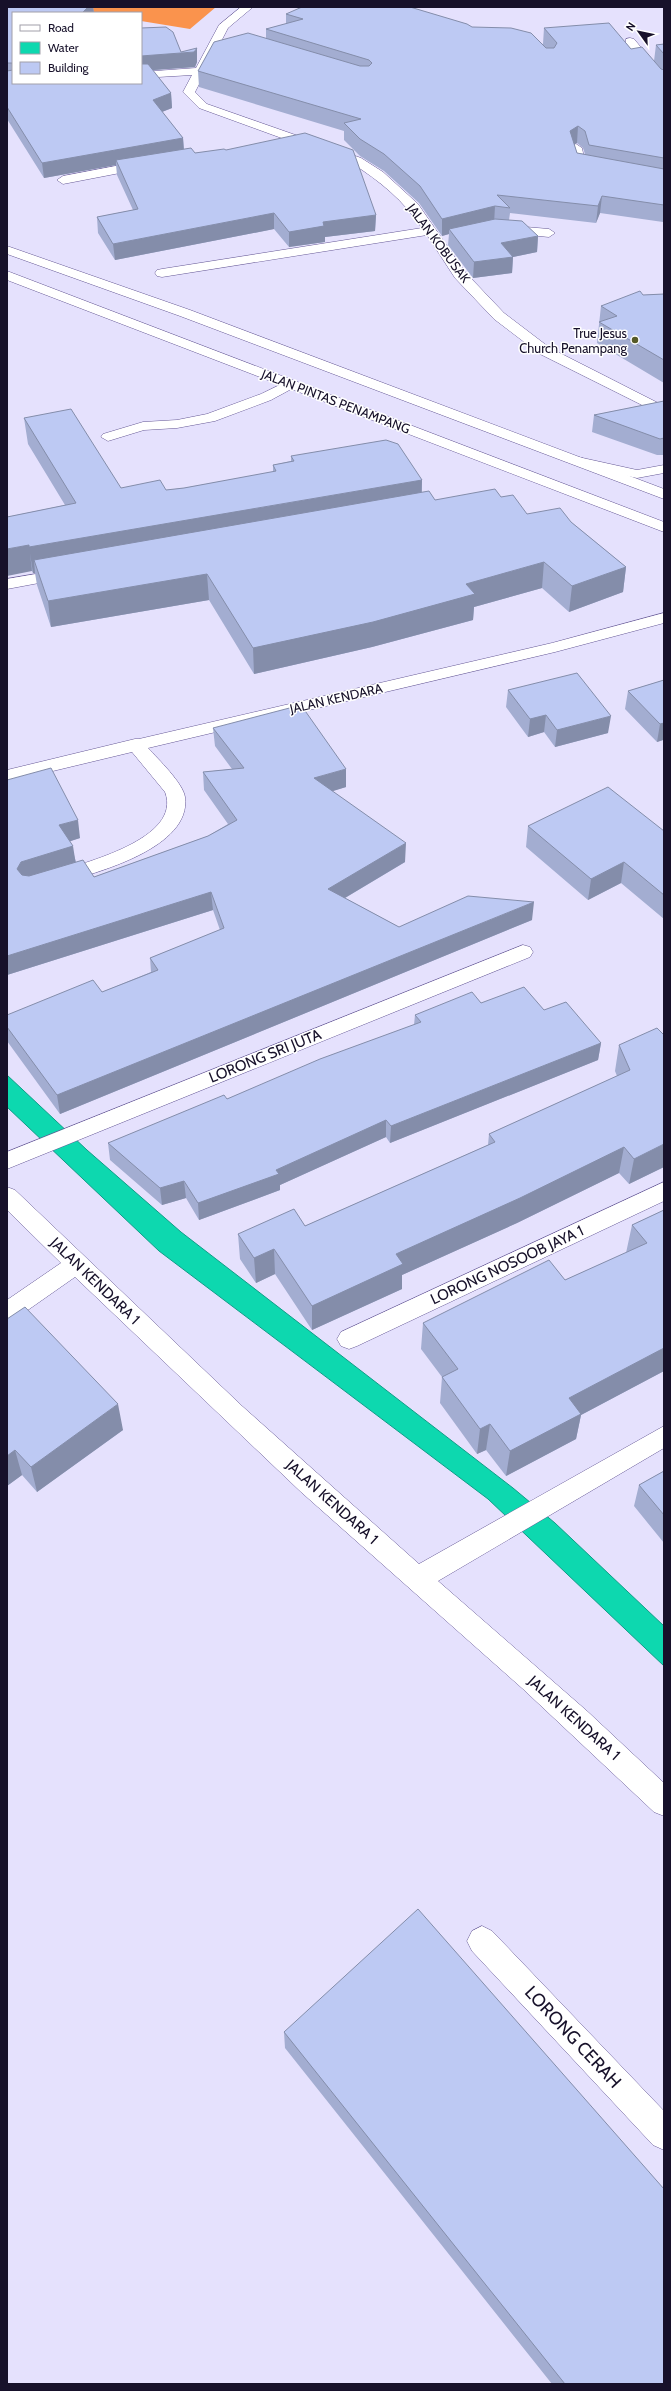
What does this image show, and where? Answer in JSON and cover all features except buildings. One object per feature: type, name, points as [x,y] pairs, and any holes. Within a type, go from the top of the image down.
[{"type":"street","name":"JALAN KOBUSAK","points":[[248,7],[227,22],[223,37],[199,71],[189,92],[203,106],[306,141],[356,161],[379,175],[414,206],[429,231],[460,275],[499,316],[545,351],[664,412]]},
{"type":"street","points":[[630,42],[664,82]]},
{"type":"street","points":[[142,75],[199,71]]},
{"type":"street","points":[[275,146],[306,141]]},
{"type":"street","points":[[576,148],[580,165],[610,173]]},
{"type":"street","points":[[63,180],[160,162]]},
{"type":"street","points":[[487,231],[516,229],[550,239],[550,220]]},
{"type":"street","points":[[162,273],[429,231]]},
{"type":"street","points":[[438,242],[452,239]]},
{"type":"street","name":"JALAN PINTAS PENAMPANG","points":[[7,250],[191,315],[664,494]]},
{"type":"street","name":"JALAN PINTAS PENAMPANG","points":[[7,275],[664,527]]},
{"type":"street","points":[[108,437],[144,426],[177,424],[210,418],[266,397],[290,384]]},
{"type":"street","points":[[578,461],[637,474],[664,469]]},
{"type":"street","points":[[7,584],[78,572]]},
{"type":"street","name":"JALAN KENDARA","points":[[7,776],[134,744],[548,648],[664,618]]},
{"type":"street","points":[[47,882],[134,851],[168,828],[176,812],[176,795],[134,744]]},
{"type":"street","name":"LORONG SRI JUTA","points":[[7,1161],[523,952]]},
{"type":"street","name":"LORONG NOSOOB JAYA 1","points":[[349,1339],[664,1191]]},
{"type":"street","name":"JALAN KENDARA 1","points":[[7,1196],[76,1264],[310,1484],[418,1578],[664,1802]]},
{"type":"street","points":[[7,1312],[76,1264]]},
{"type":"street","points":[[418,1578],[664,1436]]},
{"type":"street","name":"LORONG CERAH","points":[[482,1941],[664,2134]]},
{"type":"shaded area","points":[[51,7],[216,7],[190,29],[142,21],[142,12],[84,12]]},
{"type":"water","points":[[7,1075],[87,1150],[181,1232],[513,1488],[555,1523],[664,1626],[664,1666],[488,1499],[159,1251],[7,1107]]},
{"type":"place","name":"True Jesus Church Penampang","points":[[635,340]]}]
